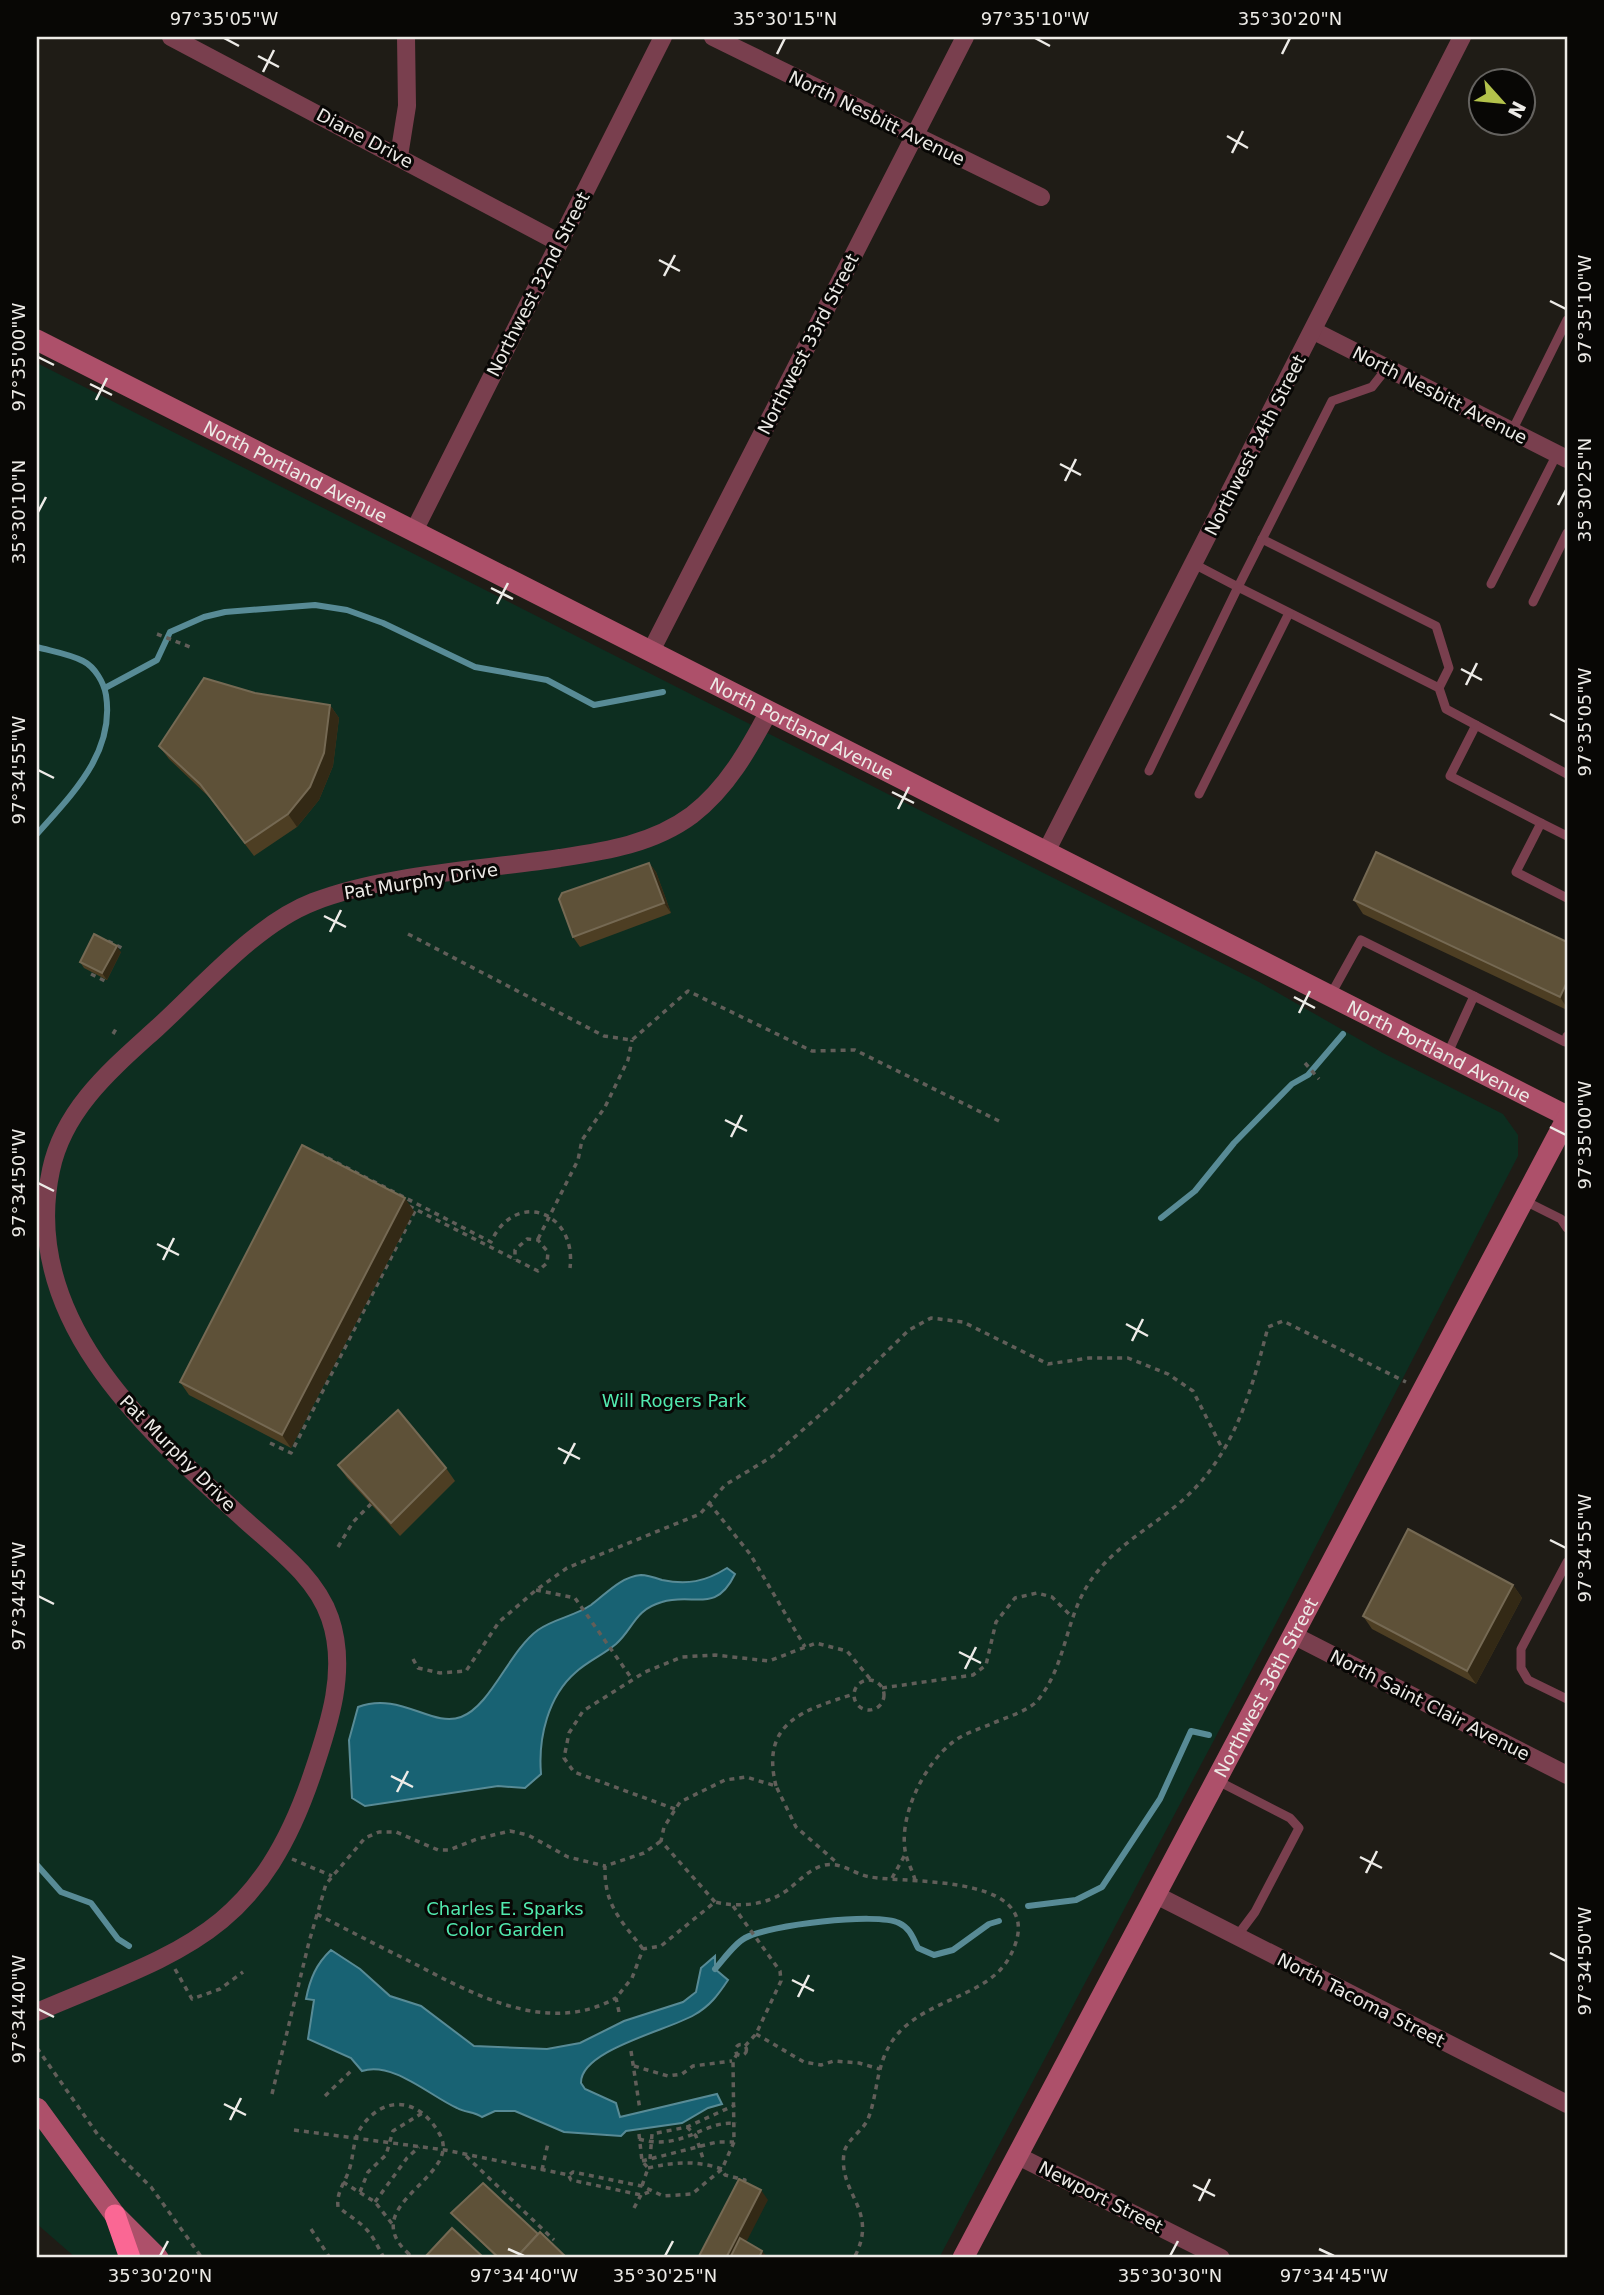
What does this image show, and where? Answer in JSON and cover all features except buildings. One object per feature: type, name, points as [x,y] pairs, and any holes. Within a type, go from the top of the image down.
[{"type":"highway","points":[[115,2215],[130,2258]]},
{"type":"main road","name":"North Portland Avenue","points":[[37,340],[1567,1117]]},
{"type":"main road","name":"Northwest 36th Street","points":[[963,2258],[1525,1201],[1567,1117]]},
{"type":"main road","points":[[37,2108],[115,2215],[158,2258]]},
{"type":"street","name":"Diane Drive","points":[[171,37],[558,242]]},
{"type":"street","points":[[399,156],[407,106],[406,37]]},
{"type":"street","name":"Northwest 32nd Street","points":[[414,531],[663,37]]},
{"type":"street","name":"North Nesbitt Avenue","points":[[713,37],[1041,197]]},
{"type":"street","name":"Northwest 33rd Street","points":[[651,651],[965,37]]},
{"type":"street","name":"Northwest 34th Street","points":[[1046,852],[1462,37]]},
{"type":"street","name":"North Nesbitt Avenue","points":[[1314,331],[1562,456]]},
{"type":"street","name":"Pat Murphy Drive","points":[[37,2012],[168,1956],[205,1935],[247,1899],[277,1853],[302,1804],[336,1695],[337,1663],[331,1620],[316,1591],[293,1564],[154,1433],[114,1388],[74,1329],[59,1297],[47,1244],[51,1168],[71,1115],[109,1072],[261,933],[292,912],[349,890],[602,852],[652,837],[691,815],[720,789],[743,758],[769,711]]},
{"type":"street","name":"North Saint Clair Avenue","points":[[1293,1635],[1567,1775]]},
{"type":"street","name":"North Tacoma Street","points":[[1156,1895],[1567,2104]]},
{"type":"street","name":"Newport Street","points":[[1018,2156],[1221,2258]]},
{"type":"lane","points":[[1512,431],[1567,320]]},
{"type":"lane","points":[[1149,771],[1332,401],[1372,387],[1387,368]]},
{"type":"lane","points":[[1491,584],[1562,456]]},
{"type":"lane","points":[[1533,602],[1567,533]]},
{"type":"lane","points":[[1262,539],[1436,626],[1449,668],[1439,688],[1446,709],[1567,774]]},
{"type":"lane","points":[[1194,564],[1439,688]]},
{"type":"lane","points":[[1199,794],[1289,613]]},
{"type":"lane","points":[[1476,725],[1450,776],[1567,836]]},
{"type":"lane","points":[[1541,823],[1516,872],[1567,898]]},
{"type":"lane","points":[[1330,996],[1361,940],[1564,1042],[1567,1036]]},
{"type":"lane","points":[[1447,1055],[1474,996]]},
{"type":"lane","points":[[1525,1201],[1564,1217],[1567,1228]]},
{"type":"lane","points":[[1567,1562],[1521,1649],[1521,1668],[1528,1680],[1567,1699]]},
{"type":"lane","points":[[1216,1780],[1290,1818],[1299,1828],[1255,1912],[1237,1936]]},
{"type":"path","points":[[157,634],[190,647]]},
{"type":"path","points":[[408,934],[604,1036],[632,1040]]},
{"type":"path","points":[[108,941],[122,948]]},
{"type":"path","points":[[91,974],[105,981]]},
{"type":"path","points":[[538,1240],[578,1160],[582,1140],[605,1107],[628,1060],[632,1040],[688,991],[812,1051],[855,1050],[999,1121]]},
{"type":"path","points":[[1305,1063],[1318,1079]]},
{"type":"path","points":[[538,1240],[548,1252],[543,1268],[538,1271],[316,1157],[323,1155],[491,1242],[499,1228],[509,1219],[536,1212],[550,1216],[567,1233],[571,1245],[570,1268]]},
{"type":"path","points":[[270,1443],[290,1453],[416,1209]]},
{"type":"path","points":[[515,1260],[515,1250],[522,1242],[538,1240]]},
{"type":"path","points":[[413,1659],[418,1668],[440,1673],[466,1671],[499,1622],[536,1590],[566,1568],[700,1514],[725,1485],[781,1449],[838,1399],[909,1330],[931,1318],[963,1322],[1048,1364],[1089,1358],[1128,1358],[1168,1374],[1193,1391],[1223,1450]]},
{"type":"path","points":[[915,1880],[905,1853],[906,1826],[917,1786],[933,1760],[954,1741],[1036,1703],[1058,1668],[1077,1600],[1093,1576],[1120,1547],[1186,1496],[1223,1450],[1246,1407],[1268,1327],[1283,1321],[1424,1391]]},
{"type":"path","points":[[709,1503],[750,1554],[805,1647]]},
{"type":"path","points":[[338,1547],[353,1522],[371,1504]]},
{"type":"path","points":[[536,1590],[575,1598],[632,1679]]},
{"type":"path","points":[[676,1809],[586,1779],[574,1772],[564,1758],[569,1733],[583,1711],[632,1679],[682,1657],[715,1655],[769,1661],[816,1643],[847,1651],[871,1680],[882,1688],[974,1675],[986,1665],[996,1622],[1015,1598],[1037,1593],[1052,1597],[1072,1617]]},
{"type":"path","points":[[854,2258],[863,2241],[863,2222],[844,2172],[844,2150],[866,2122],[884,2055],[918,2015],[996,1976],[1010,1957],[1017,1935],[1015,1912],[1004,1900],[984,1890],[915,1880],[868,1877],[837,1864],[796,1827],[776,1786],[771,1756],[774,1744],[790,1721],[807,1709],[854,1695],[861,1682],[871,1680]]},
{"type":"path","points":[[854,1695],[861,1707],[874,1709],[882,1702],[882,1688]]},
{"type":"path","points":[[272,2094],[326,1884],[365,1838],[379,1832],[396,1832],[438,1850],[449,1850],[477,1839],[510,1831],[528,1835],[568,1857],[605,1866],[644,1853],[661,1842],[664,1827],[680,1802],[725,1780],[746,1777],[776,1786]]},
{"type":"path","points":[[661,1842],[715,1902],[733,1906],[767,1901],[789,1889],[812,1870],[837,1864]]},
{"type":"path","points":[[277,1853],[332,1876]]},
{"type":"path","points":[[892,1878],[905,1853]]},
{"type":"path","points":[[605,1866],[604,1887],[610,1907],[643,1949]]},
{"type":"path","points":[[643,1949],[661,1946],[715,1902]]},
{"type":"path","points":[[733,1906],[775,1961],[780,1981],[756,2034],[745,2046],[745,2053],[737,2054]]},
{"type":"path","points":[[317,1914],[486,2001],[558,2014],[594,2008],[617,1998],[632,1978],[643,1949]]},
{"type":"path","points":[[168,1956],[192,1999],[219,1989],[243,1972]]},
{"type":"path","points":[[617,1998],[620,2012]]},
{"type":"path","points":[[756,2034],[804,2062],[821,2065],[834,2061],[859,2063],[880,2069]]},
{"type":"path","points":[[294,2130],[445,2150],[569,2175],[573,2172],[642,2186],[649,2192],[663,2196],[692,2194],[722,2169],[734,2142],[736,2124],[733,2061],[737,2054],[736,2046],[745,2046]]},
{"type":"path","points":[[37,2048],[98,2135],[152,2188],[202,2258]]},
{"type":"path","points":[[631,2051],[640,2110]]},
{"type":"path","points":[[634,2066],[668,2077],[682,2074],[693,2066],[733,2061]]},
{"type":"path","points":[[325,2096],[353,2069]]},
{"type":"path","points":[[384,2258],[376,2238],[364,2225],[338,2207],[337,2197],[350,2168],[361,2127],[385,2107],[411,2105],[424,2112],[442,2136],[445,2150],[442,2161],[404,2200],[393,2225]]},
{"type":"path","points":[[650,2159],[652,2134],[687,2127],[735,2105]]},
{"type":"path","points":[[360,2192],[368,2172],[386,2155],[393,2131],[424,2112]]},
{"type":"path","points":[[648,2168],[642,2161],[639,2137],[651,2143],[696,2136],[728,2122],[736,2124]]},
{"type":"path","points":[[687,2127],[696,2136],[704,2163]]},
{"type":"path","points":[[642,2161],[699,2147],[734,2142]]},
{"type":"path","points":[[542,2170],[548,2143]]},
{"type":"path","points":[[375,2202],[407,2158],[419,2147]]},
{"type":"path","points":[[464,2154],[554,2241]]},
{"type":"path","points":[[648,2168],[681,2161],[704,2163],[722,2169],[725,2175],[745,2180],[739,2191]]},
{"type":"path","points":[[642,2186],[648,2168]]},
{"type":"path","points":[[569,2175],[571,2180],[641,2195],[649,2192]]},
{"type":"path","points":[[343,2182],[375,2202],[393,2225],[400,2246],[409,2254],[405,2258]]},
{"type":"path","points":[[634,2208],[641,2195]]},
{"type":"path","points":[[311,2229],[329,2258]]},
{"type":"path","points":[[318,2258],[329,2258]]},
{"type":"green space","name":"Will Rogers Park","points":[[37,363],[1259,982],[1383,1053],[1503,1114],[1518,1135],[1518,1156],[1274,1627],[939,2258],[76,2258],[37,2224]]},
{"type":"water","points":[[727,1568],[735,1574],[720,1594],[703,1600],[674,1600],[653,1605],[640,1615],[616,1644],[566,1682],[552,1705],[543,1732],[541,1774],[525,1788],[498,1786],[365,1806],[352,1798],[349,1740],[358,1707],[388,1703],[439,1718],[461,1717],[482,1702],[518,1651],[538,1630],[585,1609],[620,1582],[641,1575],[671,1581],[696,1581]]},
{"type":"water","points":[[331,1950],[360,1969],[390,1996],[421,2006],[474,2046],[547,2049],[580,2043],[624,2021],[683,2002],[696,1992],[701,1968],[715,1956],[715,1969],[728,1980],[709,2004],[682,2021],[610,2051],[585,2071],[581,2083],[585,2089],[616,2103],[620,2117],[717,2094],[722,2104],[708,2108],[682,2123],[626,2131],[621,2136],[564,2132],[515,2111],[495,2111],[482,2117],[446,2103],[399,2075],[374,2069],[362,2071],[351,2058],[308,2039],[314,2000],[306,1999],[318,1966]]},
{"type":"waterway","points":[[105,688],[157,660],[170,632],[204,617],[225,612],[315,605],[347,610],[383,623],[475,667],[547,680],[594,705],[663,692]]},
{"type":"waterway","points":[[37,647],[72,656],[91,667],[105,690],[107,716],[104,736],[88,771],[77,788],[37,834]]},
{"type":"waterway","points":[[1161,1218],[1195,1191],[1234,1143],[1292,1084],[1308,1075],[1343,1034]]},
{"type":"waterway","points":[[1028,1906],[1076,1900],[1102,1887],[1160,1799],[1191,1731],[1209,1735]]},
{"type":"waterway","points":[[37,1865],[61,1892],[91,1903],[118,1939],[129,1946]]},
{"type":"waterway","points":[[715,1969],[745,1938],[798,1925],[847,1919],[887,1920],[903,1925],[918,1948],[934,1955],[953,1950],[989,1924],[999,1921]]},
{"type":"park label","name":"Charles E. Sparks Color Garden","points":[[505,1918]]}]
